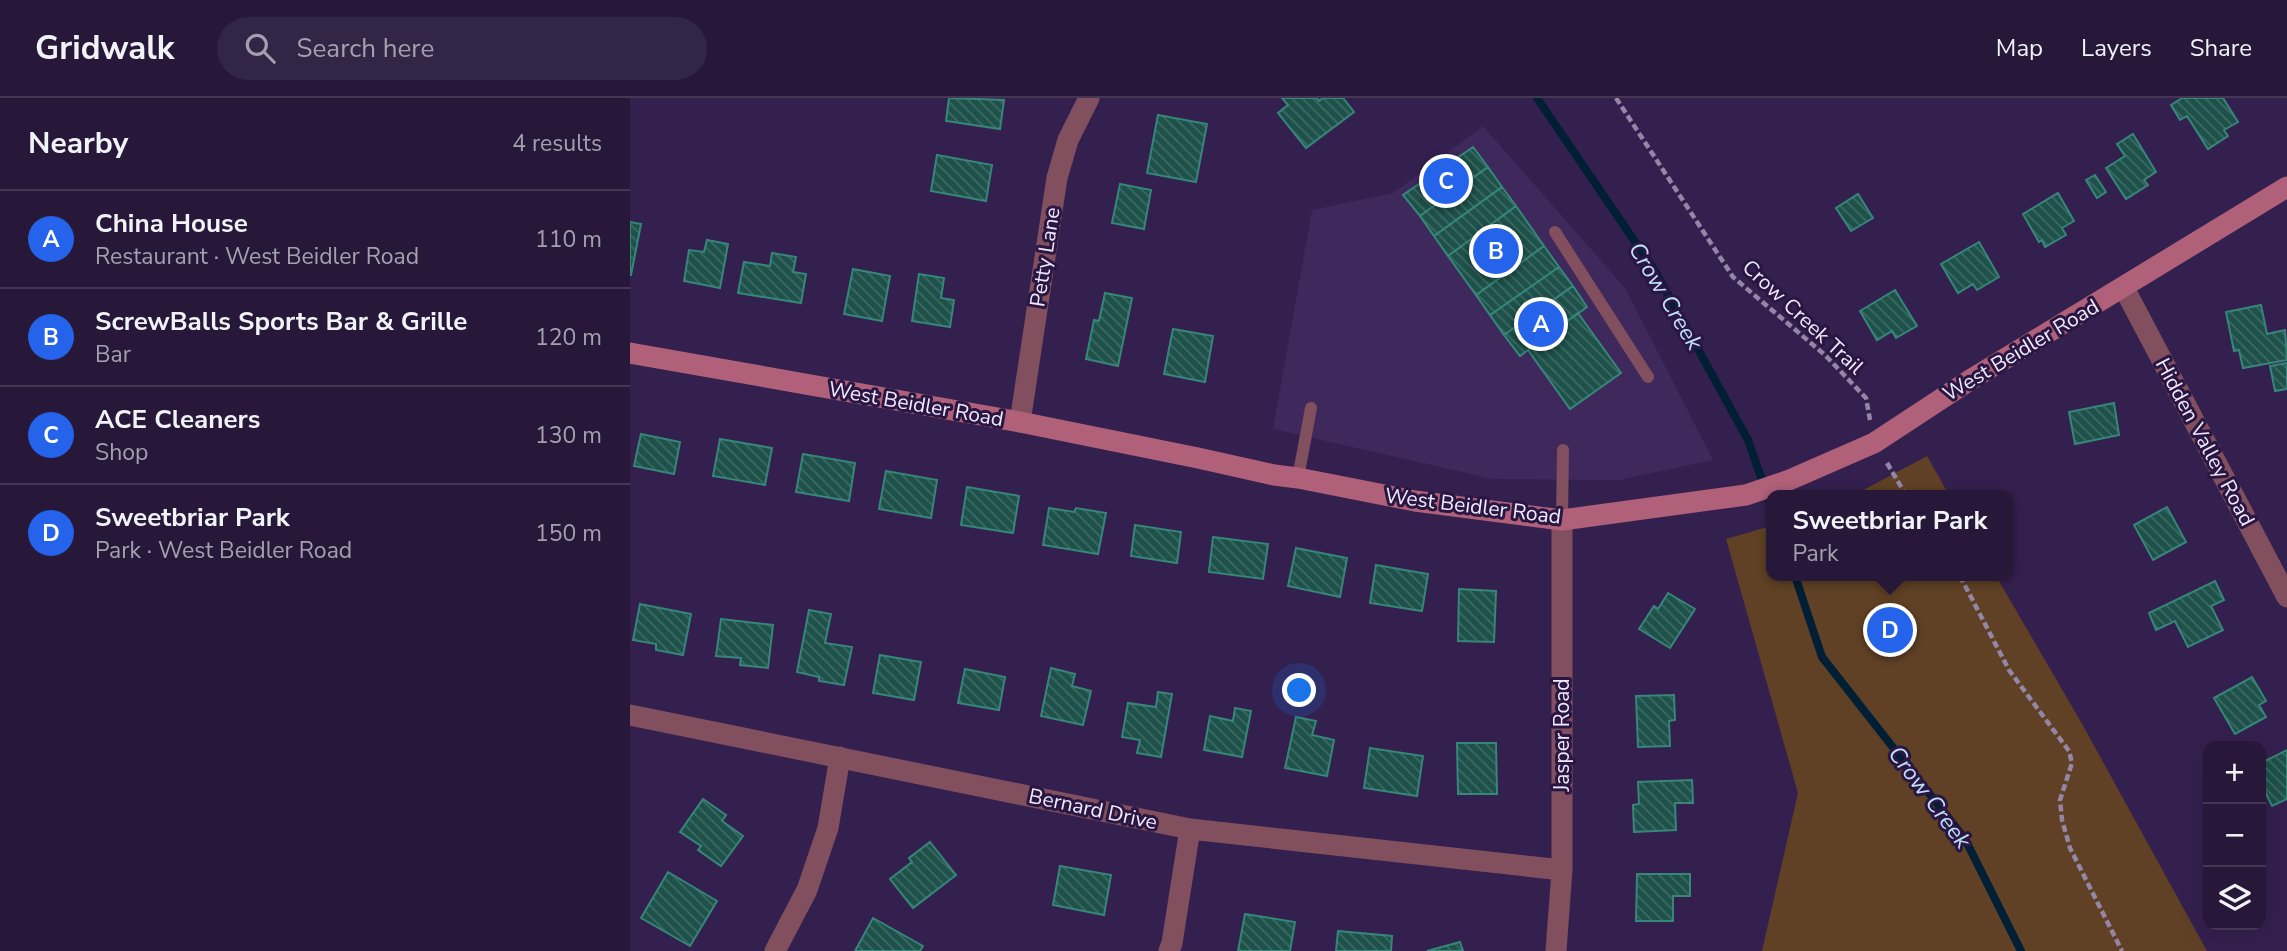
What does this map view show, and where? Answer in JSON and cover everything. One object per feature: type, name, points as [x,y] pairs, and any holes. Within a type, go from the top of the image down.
[{"type":"street","name":"Petty Lane","points":[[1020,422],[1057,178],[1068,140],[1089,98]]},
{"type":"street","name":"West Beidler Road","points":[[630,353],[1020,422],[1274,475],[1415,501],[1562,520],[1746,495],[1787,481],[1874,443],[1970,380],[2287,187]]},
{"type":"street","name":"Hidden Valley Road","points":[[2124,288],[2287,597]]},
{"type":"street","name":"Jasper Road","points":[[1556,951],[1562,870],[1562,520]]},
{"type":"street","name":"Bernard Drive","points":[[630,715],[1190,829],[1562,870]]},
{"type":"street","points":[[775,951],[807,890],[828,828],[840,757]]},
{"type":"street","points":[[1169,951],[1190,829]]},
{"type":"lane","points":[[1555,232],[1648,377]]},
{"type":"lane","points":[[1298,478],[1311,408]]},
{"type":"lane","points":[[1562,520],[1563,450]]},
{"type":"path","name":"Crow Creek Trail","points":[[1616,98],[1733,278],[1825,355],[1866,398],[1874,443],[1903,490]]},
{"type":"path","points":[[1963,581],[2009,670],[2069,751],[2072,763],[2060,800],[2070,848],[2122,951]]},
{"type":"shaded area","points":[[1483,126],[1625,288],[1713,460],[1619,480],[1493,479],[1273,429],[1312,210],[1393,193]]},
{"type":"shaded area","points":[[1927,456],[1946,490],[1863,490]]},
{"type":"shaded area","points":[[1766,527],[1766,581],[1999,581],[2081,722],[2207,951],[1762,951],[1798,793],[1726,539]]},
{"type":"building","points":[[949,98],[1004,100],[1000,129],[946,121]]},
{"type":"building","points":[[1282,98],[1317,98],[1319,101],[1323,98],[1343,98],[1354,112],[1306,148],[1278,113],[1288,105]]},
{"type":"building","points":[[2182,98],[2223,98],[2238,122],[2224,130],[2228,136],[2208,149],[2187,116],[2180,120],[2171,105]]},
{"type":"building","points":[[1158,115],[1207,124],[1196,182],[1147,173]]},
{"type":"building","points":[[2133,134],[2156,172],[2144,180],[2148,185],[2126,199],[2106,168],[2125,156],[2117,144]]},
{"type":"building","points":[[1473,147],[1488,167],[1420,216],[1403,195]]},
{"type":"building","points":[[937,155],[992,165],[986,201],[931,191]]},
{"type":"building","points":[[1488,167],[1502,187],[1434,236],[1420,216]]},
{"type":"building","points":[[2095,175],[2106,192],[2097,198],[2086,180]]},
{"type":"building","points":[[1120,184],[1151,190],[1144,229],[1112,223]]},
{"type":"building","points":[[1502,187],[1516,206],[1448,256],[1434,236]]},
{"type":"building","points":[[2058,193],[2074,221],[2062,228],[2066,235],[2045,247],[2042,240],[2039,242],[2023,214]]},
{"type":"building","points":[[1858,194],[1873,218],[1851,231],[1836,208]]},
{"type":"building","points":[[1516,206],[1544,246],[1476,295],[1448,256]]},
{"type":"building","points":[[630,222],[641,224],[631,275],[630,275]]},
{"type":"building","points":[[707,240],[728,244],[720,288],[684,281],[689,250],[704,252]]},
{"type":"building","points":[[1979,242],[1999,277],[1977,290],[1973,284],[1958,293],[1941,264]]},
{"type":"building","points":[[1544,246],[1559,267],[1490,315],[1476,295]]},
{"type":"building","points":[[772,253],[796,257],[793,272],[806,274],[801,303],[738,293],[744,262],[770,266]]},
{"type":"building","points":[[1559,267],[1573,286],[1504,335],[1490,315]]},
{"type":"building","points":[[853,269],[890,276],[882,321],[844,314]]},
{"type":"building","points":[[919,274],[944,278],[941,298],[954,300],[950,327],[912,321]]},
{"type":"building","points":[[1573,286],[1587,307],[1520,356],[1504,335]]},
{"type":"building","points":[[1895,290],[1917,326],[1896,338],[1892,331],[1877,340],[1860,311]]},
{"type":"building","points":[[1105,293],[1132,298],[1118,366],[1086,359],[1094,320],[1099,321]]},
{"type":"building","points":[[2261,305],[2267,334],[2285,330],[2287,360],[2243,368],[2239,350],[2234,351],[2226,312]]},
{"type":"building","points":[[1578,313],[1621,373],[1570,409],[1528,350]]},
{"type":"building","points":[[1173,329],[1213,336],[1205,382],[1164,374]]},
{"type":"building","points":[[2287,363],[2287,389],[2275,391],[2270,366]]},
{"type":"building","points":[[2114,403],[2119,435],[2075,444],[2069,412]]},
{"type":"building","points":[[641,434],[680,442],[674,474],[634,466]]},
{"type":"building","points":[[720,439],[772,448],[765,485],[713,476]]},
{"type":"building","points":[[803,454],[855,463],[849,501],[796,492]]},
{"type":"building","points":[[886,471],[937,480],[931,518],[879,509]]},
{"type":"building","points":[[967,487],[1019,496],[1013,533],[961,525]]},
{"type":"building","points":[[2167,507],[2186,542],[2153,560],[2134,525]]},
{"type":"building","points":[[1049,508],[1074,512],[1076,508],[1106,513],[1098,554],[1043,545]]},
{"type":"building","points":[[1135,525],[1181,532],[1177,563],[1131,556]]},
{"type":"building","points":[[1213,537],[1268,544],[1263,579],[1209,572]]},
{"type":"building","points":[[1296,548],[1347,558],[1340,597],[1288,586]]},
{"type":"building","points":[[1376,565],[1428,574],[1422,611],[1370,603]]},
{"type":"building","points":[[2215,581],[2224,600],[2211,606],[2223,630],[2188,647],[2175,621],[2156,630],[2149,613]]},
{"type":"building","points":[[1459,589],[1496,591],[1494,642],[1458,641]]},
{"type":"building","points":[[1668,593],[1695,609],[1670,648],[1639,629],[1654,606],[1658,609]]},
{"type":"building","points":[[640,604],[691,614],[683,655],[656,650],[656,644],[633,640]]},
{"type":"building","points":[[809,610],[831,614],[825,643],[852,647],[844,685],[819,681],[819,677],[797,672]]},
{"type":"building","points":[[721,619],[773,625],[768,668],[740,665],[741,658],[716,656]]},
{"type":"building","points":[[880,655],[921,662],[914,700],[873,693]]},
{"type":"building","points":[[1051,668],[1075,674],[1072,686],[1091,691],[1083,725],[1041,716]]},
{"type":"building","points":[[965,669],[1005,677],[999,710],[958,703]]},
{"type":"building","points":[[2252,677],[2266,701],[2259,705],[2266,717],[2235,734],[2214,698]]},
{"type":"building","points":[[1158,692],[1172,694],[1161,757],[1137,753],[1140,740],[1122,737],[1128,703],[1156,707]]},
{"type":"building","points":[[1674,695],[1675,720],[1669,721],[1670,746],[1638,747],[1636,696]]},
{"type":"building","points":[[1235,708],[1251,711],[1242,757],[1204,750],[1210,716],[1233,721]]},
{"type":"building","points":[[1296,717],[1316,721],[1312,735],[1334,740],[1327,776],[1285,768]]},
{"type":"building","points":[[1457,743],[1496,743],[1497,794],[1458,794]]},
{"type":"building","points":[[1370,748],[1423,756],[1417,796],[1364,788]]},
{"type":"building","points":[[2287,750],[2287,799],[2272,806],[2266,793],[2266,760]]},
{"type":"building","points":[[1692,780],[1693,803],[1675,803],[1676,830],[1634,832],[1633,805],[1639,804],[1638,782]]},
{"type":"building","points":[[703,799],[726,815],[722,821],[743,836],[721,866],[698,850],[701,846],[680,832]]},
{"type":"building","points":[[930,842],[956,875],[913,908],[890,879],[912,862],[909,858]]},
{"type":"building","points":[[1060,866],[1111,875],[1104,915],[1053,905]]},
{"type":"building","points":[[668,872],[717,901],[690,946],[641,918]]},
{"type":"building","points":[[1637,874],[1690,874],[1690,896],[1673,896],[1673,921],[1636,921]]},
{"type":"building","points":[[1245,914],[1295,922],[1290,951],[1238,951]]},
{"type":"building","points":[[873,918],[923,946],[920,951],[855,951]]},
{"type":"building","points":[[1338,931],[1392,936],[1391,951],[1336,951]]},
{"type":"building","points":[[1460,942],[1463,951],[1427,951]]},
{"type":"waterway","name":"Crow Creek","points":[[1537,98],[1655,271],[1748,440],[1766,492]]},
{"type":"waterway","name":"Crow Creek","points":[[1797,581],[1822,657],[1965,839],[2021,951]]},
{"type":"place","name":"ACE Cleaners","points":[[1446,181]]},
{"type":"place","name":"ScrewBalls Sports Bar & Grille","points":[[1496,251]]},
{"type":"place","name":"China House","points":[[1541,324]]},
{"type":"place","name":"Sweetbriar Park","points":[[1890,630]]}]
